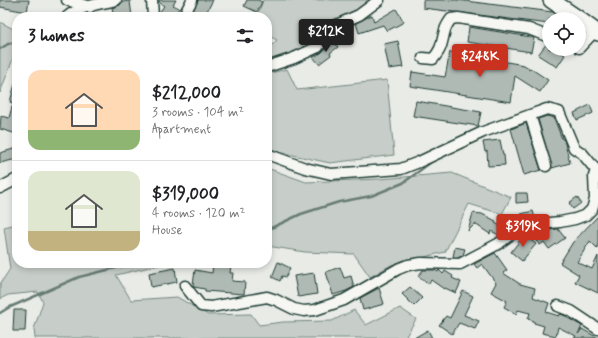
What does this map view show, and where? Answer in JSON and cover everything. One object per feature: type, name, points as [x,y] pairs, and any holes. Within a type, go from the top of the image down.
[{"type":"main road","points":[[551,0],[569,12]]},
{"type":"main road","points":[[586,24],[597,32]]},
{"type":"street","points":[[67,0],[91,7]]},
{"type":"street","points":[[76,12],[116,0]]},
{"type":"street","points":[[152,0],[153,12]]},
{"type":"street","points":[[186,12],[192,0]]},
{"type":"street","points":[[272,65],[294,58],[318,47],[334,26],[359,14],[379,0]]},
{"type":"street","points":[[424,58],[433,59],[440,52],[445,29],[451,19],[458,18],[529,28],[542,33]]},
{"type":"street","points":[[586,41],[597,32]]},
{"type":"street","points":[[185,286],[201,306],[211,307],[267,297],[294,309],[304,311],[315,310],[344,300],[392,272],[408,265],[421,263],[460,264],[498,244],[510,235],[529,225],[560,222],[586,215],[592,209],[596,199],[594,176],[597,170],[582,153],[574,148],[559,112],[547,109],[483,132],[402,169],[331,174],[305,168],[272,156]]},
{"type":"street","points":[[530,115],[546,166]]},
{"type":"street","points":[[0,176],[2,187],[12,182]]},
{"type":"street","points":[[558,306],[571,311],[598,329]]},
{"type":"shaded area","points":[[263,0],[372,0],[320,40],[307,48],[272,59],[272,45],[277,40],[272,38],[272,12],[259,12]]},
{"type":"shaded area","points":[[0,22],[12,28],[12,61],[0,93]]},
{"type":"shaded area","points":[[287,69],[297,90],[387,80],[394,155],[330,163],[279,152],[272,149],[272,73]]},
{"type":"shaded area","points":[[272,170],[306,182],[380,179],[452,173],[511,197],[502,214],[469,204],[445,252],[391,265],[370,277],[354,254],[305,252],[272,247]]},
{"type":"shaded area","points":[[12,225],[12,268],[146,268],[116,275],[131,300],[177,297],[208,315],[251,314],[259,325],[283,322],[332,321],[354,310],[366,325],[400,308],[416,319],[405,338],[35,338],[34,329],[43,302],[38,292],[8,295],[0,299],[0,284],[10,269],[4,227]]},
{"type":"building","points":[[0,0],[29,0],[27,12],[0,7]]},
{"type":"building","points":[[159,0],[176,0],[173,5],[179,8],[177,12],[160,12],[164,6],[159,2]]},
{"type":"building","points":[[198,0],[213,0],[207,12],[192,12]]},
{"type":"building","points":[[247,0],[258,0],[262,2],[257,12],[244,6]]},
{"type":"building","points":[[423,0],[457,0],[553,12],[542,12],[542,23],[423,8]]},
{"type":"building","points":[[130,1],[131,12],[113,12],[112,8],[120,5],[122,2]]},
{"type":"building","points":[[396,9],[404,22],[387,31],[383,25],[359,33],[356,23],[372,15],[374,22]]},
{"type":"building","points":[[469,27],[534,38],[531,52],[467,42]]},
{"type":"building","points":[[334,41],[338,47],[330,53],[331,55],[319,64],[313,57],[321,53]]},
{"type":"building","points":[[398,41],[403,67],[389,69],[384,44]]},
{"type":"building","points":[[542,50],[542,56],[564,56],[557,67],[538,55]]},
{"type":"building","points":[[450,52],[524,65],[529,68],[529,70],[530,68],[548,80],[540,92],[515,76],[511,102],[410,86],[412,72],[445,77]]},
{"type":"building","points":[[416,101],[481,112],[478,126],[413,116]]},
{"type":"building","points":[[590,105],[593,113],[577,120],[574,113]]},
{"type":"building","points":[[12,107],[12,133],[0,129],[1,116],[9,118]]},
{"type":"building","points":[[547,116],[554,118],[562,139],[564,140],[570,163],[552,168],[538,119]]},
{"type":"building","points":[[526,123],[541,170],[524,175],[511,129]]},
{"type":"building","points":[[500,140],[505,165],[488,166],[487,151],[485,152],[483,142]]},
{"type":"building","points":[[12,149],[12,160],[0,163],[0,153]]},
{"type":"building","points":[[516,193],[527,193],[528,202],[516,203]]},
{"type":"building","points":[[577,197],[581,203],[573,209],[569,203]]},
{"type":"building","points":[[533,211],[535,218],[523,221],[521,214]]},
{"type":"building","points":[[473,213],[482,214],[496,221],[495,223],[506,229],[499,235],[491,231],[490,234],[475,224],[468,231]]},
{"type":"building","points":[[598,216],[598,249],[590,241],[577,262],[592,269],[598,256],[598,293],[575,282],[579,275],[560,263],[573,242]]},
{"type":"building","points":[[558,229],[565,238],[549,249],[544,242],[540,245],[536,239],[549,230]]},
{"type":"building","points":[[524,235],[536,244],[522,261],[511,252]]},
{"type":"building","points":[[455,247],[465,249],[463,255],[453,257]]},
{"type":"building","points":[[495,253],[507,270],[503,273],[520,284],[535,288],[533,297],[549,303],[546,312],[559,316],[560,314],[566,316],[582,326],[578,334],[582,329],[598,338],[574,338],[576,336],[558,327],[556,336],[542,333],[544,326],[534,323],[534,321],[528,319],[530,313],[518,310],[516,314],[504,307],[507,301],[491,292],[496,283],[482,264],[477,268],[474,264]]},
{"type":"building","points":[[278,262],[290,268],[286,277],[282,276],[280,281],[272,277]]},
{"type":"building","points":[[340,267],[344,278],[351,276],[354,287],[333,295],[326,272]]},
{"type":"building","points":[[175,268],[177,282],[151,287],[149,273]]},
{"type":"building","points":[[212,268],[231,268],[230,273],[233,273],[232,281],[245,282],[244,294],[205,291],[205,289],[194,287],[195,270],[212,273]]},
{"type":"building","points":[[423,270],[435,270],[438,272],[439,270],[443,274],[445,271],[453,276],[452,278],[461,282],[456,293],[445,288],[444,289],[431,280],[429,284],[418,276]]},
{"type":"building","points":[[314,273],[317,294],[298,297],[294,276]]},
{"type":"building","points":[[410,287],[422,298],[414,306],[402,294]]},
{"type":"building","points":[[379,288],[384,304],[363,310],[360,298]]},
{"type":"building","points":[[463,291],[473,296],[464,315],[479,321],[475,329],[459,323],[452,334],[439,325],[446,316],[450,318]]},
{"type":"building","points":[[14,310],[26,310],[25,331],[13,331]]},
{"type":"building","points":[[428,330],[432,338],[414,338]]},
{"type":"waterway","points":[[0,49],[12,43]]},
{"type":"waterway","points":[[272,228],[301,214],[339,202],[371,196],[403,183],[434,160]]},
{"type":"waterway","points":[[0,313],[8,308],[79,277],[116,268]]}]
